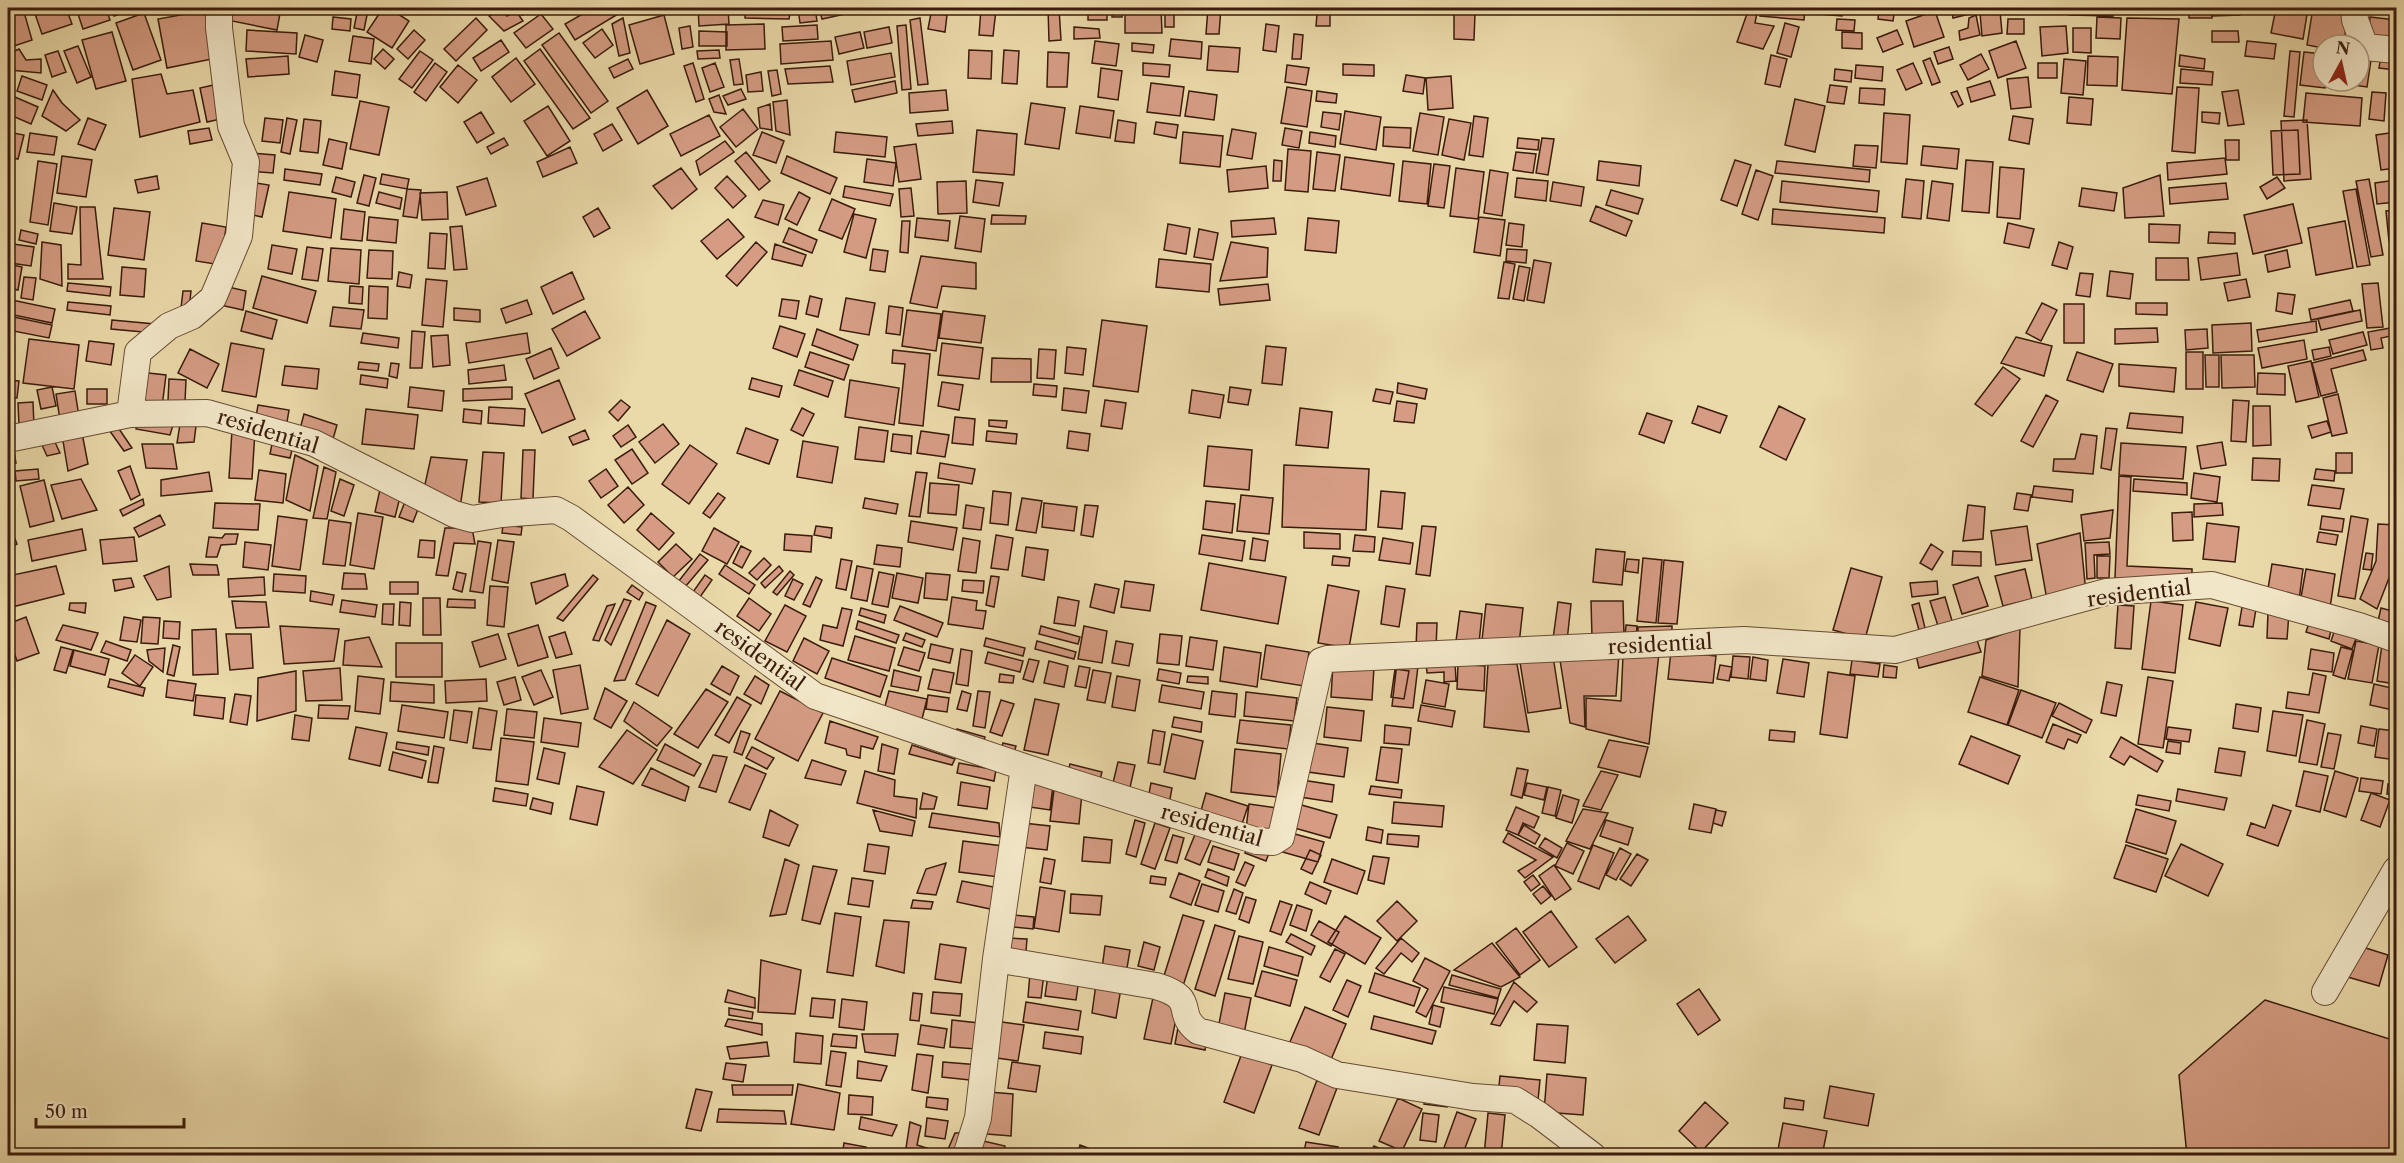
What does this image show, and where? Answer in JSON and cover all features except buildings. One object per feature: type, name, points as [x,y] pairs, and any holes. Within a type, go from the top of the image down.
[{"type":"street","points":[[130,414],[138,352],[169,326],[192,315],[213,298],[239,236],[246,162],[231,126],[219,28],[219,8]]},
{"type":"street","points":[[2355,8],[2355,20],[2365,47],[2397,50]]},
{"type":"street","name":"residential","points":[[8,439],[130,414],[207,413],[314,443],[454,514],[472,519],[556,510],[580,525],[815,696],[1024,767],[1257,841],[1273,842],[1281,837],[1321,661],[1327,659],[1744,640],[1895,650],[2106,592],[2212,585],[2359,626],[2397,639]]},
{"type":"street","points":[[966,1155],[978,1118],[996,959],[1024,767]]},
{"type":"street","points":[[2325,992],[2397,870]]},
{"type":"street","points":[[996,959],[1156,986],[1173,991],[1183,998],[1189,1024],[1198,1031],[1302,1059],[1337,1075],[1473,1097],[1515,1100],[1593,1155]]}]
